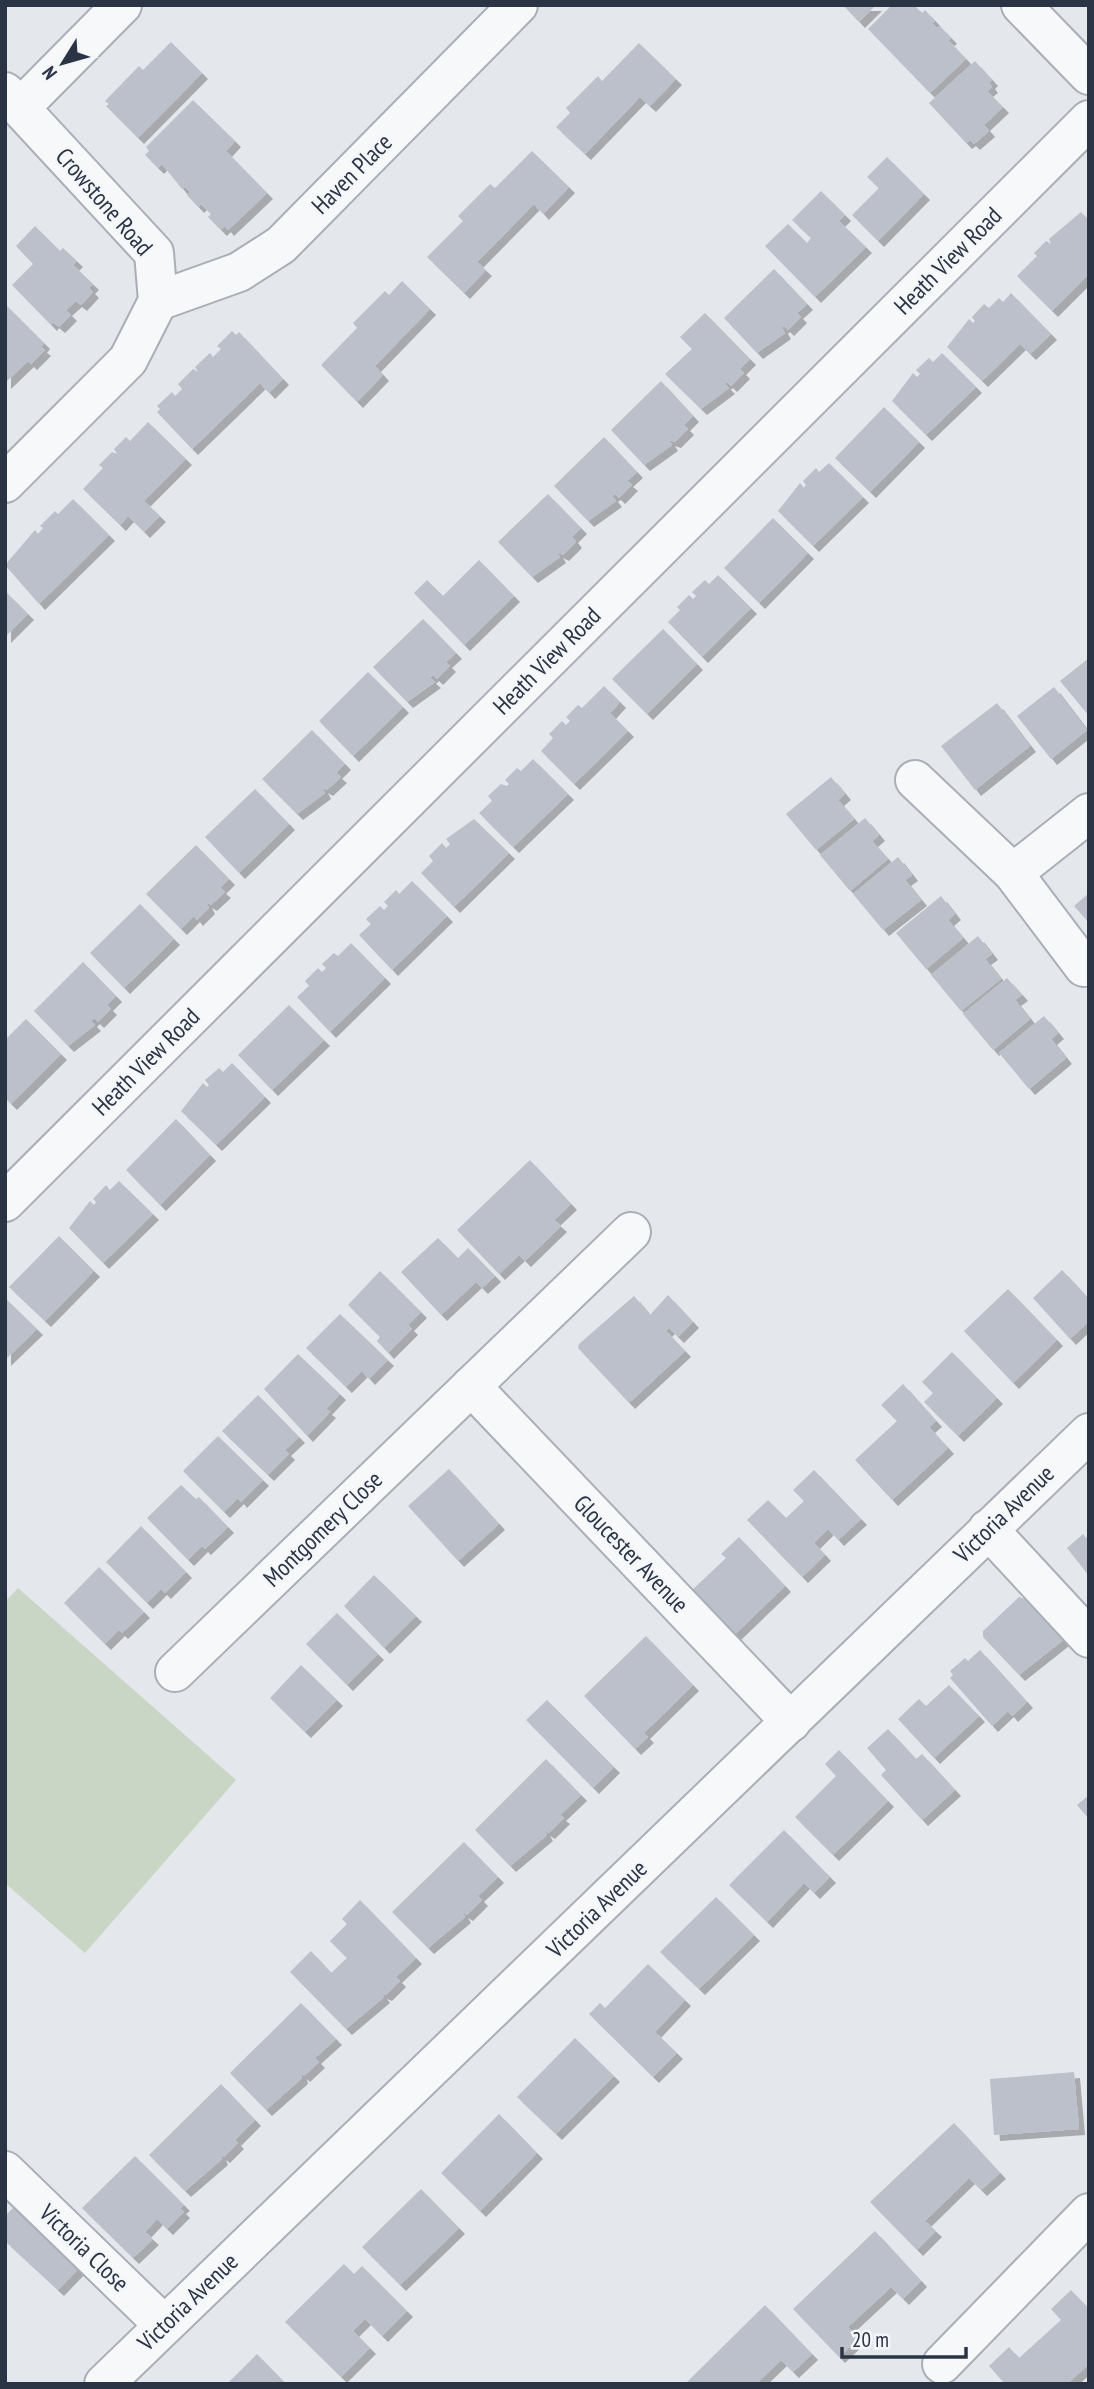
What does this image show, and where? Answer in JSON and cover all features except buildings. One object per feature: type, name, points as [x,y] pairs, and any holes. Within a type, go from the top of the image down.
[{"type":"street","points":[[13,99],[122,5]]},
{"type":"street","name":"Haven Place","points":[[158,301],[239,272],[281,245],[518,5]]},
{"type":"street","points":[[1021,5],[1089,75]]},
{"type":"street","name":"Crowstone Road","points":[[13,99],[154,253],[158,301]]},
{"type":"street","name":"Heath View Road","points":[[5,1202],[1089,120]]},
{"type":"street","points":[[5,483],[128,360],[158,301]]},
{"type":"street","points":[[915,780],[1013,873],[1084,967]]},
{"type":"street","points":[[1013,873],[1089,813]]},
{"type":"street","name":"Montgomery Close","points":[[175,1672],[631,1232]]},
{"type":"street","name":"Gloucester Avenue","points":[[471,1386],[791,1722]]},
{"type":"street","name":"Victoria Avenue","points":[[104,2384],[1089,1433]]},
{"type":"street","points":[[988,1529],[1089,1638]]},
{"type":"street","name":"Victoria Close","points":[[5,2171],[163,2325]]},
{"type":"street","points":[[941,2377],[1089,2213]]},
{"type":"green space","points":[[18,1588],[236,1780],[85,1953],[5,1883],[5,1602]]}]
